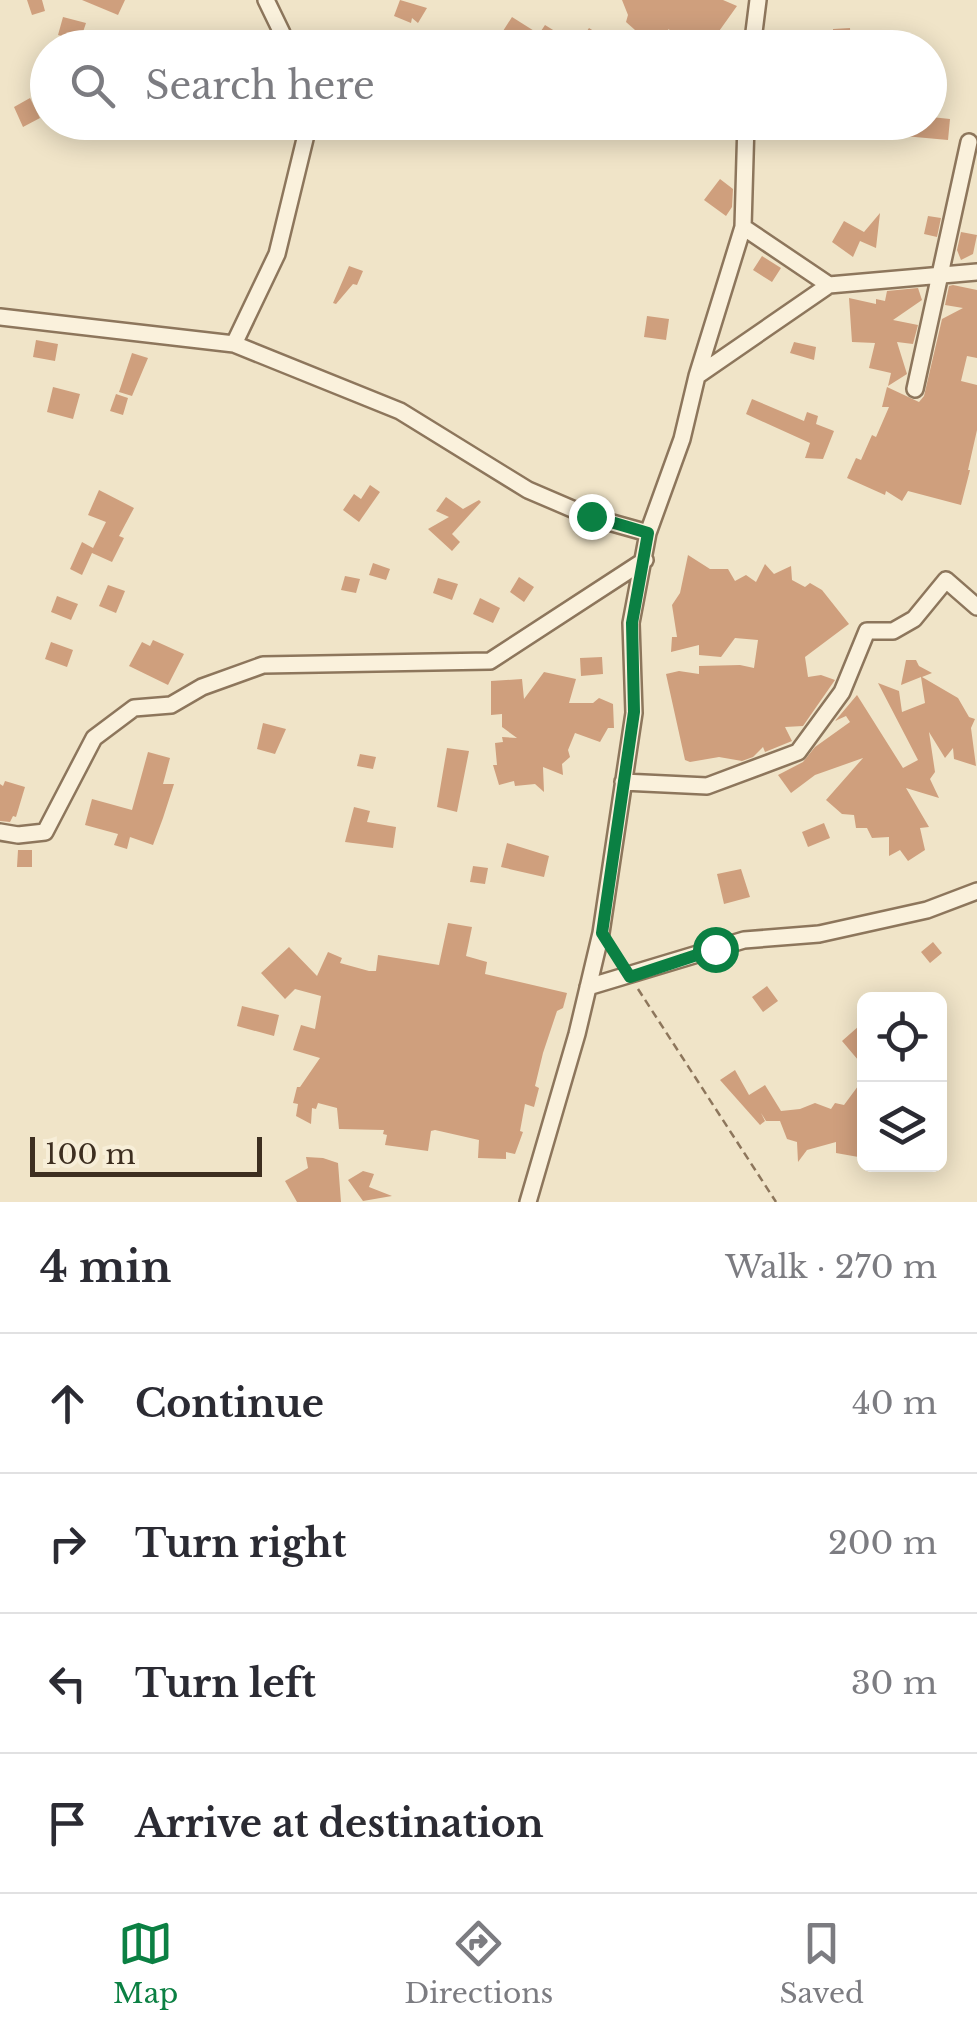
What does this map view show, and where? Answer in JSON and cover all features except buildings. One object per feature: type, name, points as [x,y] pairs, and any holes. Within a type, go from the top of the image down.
[{"type":"street","points":[[266,0],[281,30]]},
{"type":"street","points":[[754,30],[758,0]]},
{"type":"street","points":[[234,344],[277,254],[305,140]]},
{"type":"street","points":[[528,1202],[602,933],[634,712],[632,623],[648,533],[682,439],[743,226],[745,140]]},
{"type":"street","points":[[915,389],[969,142]]},
{"type":"street","points":[[743,226],[829,285]]},
{"type":"street","points":[[697,376],[829,285],[977,272]]},
{"type":"street","points":[[0,317],[234,344],[400,411],[528,490],[591,516],[648,533]]},
{"type":"street","points":[[0,832],[44,832],[94,738],[134,708],[171,705],[202,688],[263,665],[490,661],[645,560]]},
{"type":"street","points":[[623,782],[707,786],[798,752],[842,692],[867,631],[893,632],[914,619],[946,580],[977,606]]},
{"type":"street","points":[[588,987],[744,940],[835,931],[928,910],[977,891]]},
{"type":"path","points":[[630,977],[776,1202]]},
{"type":"route","points":[[591,516],[648,533],[632,623],[634,712],[602,933],[630,977],[715,949]]}]
